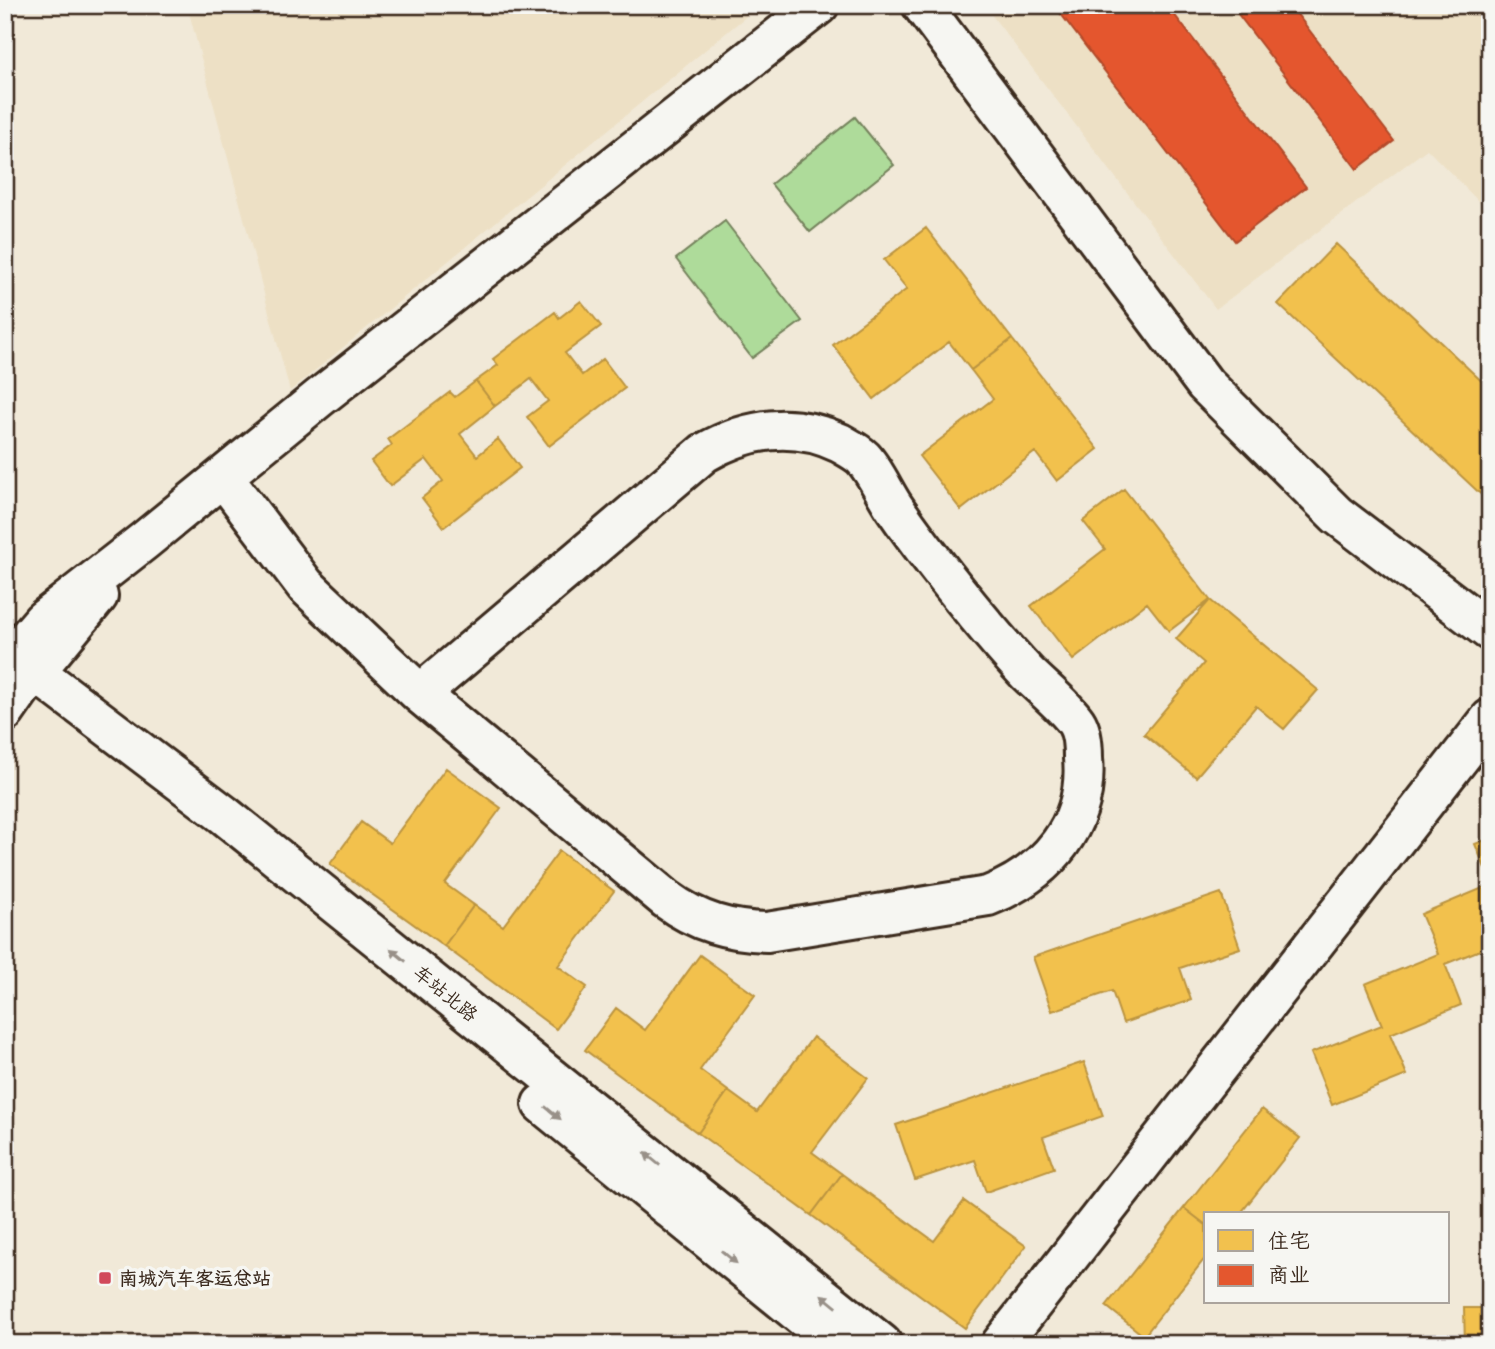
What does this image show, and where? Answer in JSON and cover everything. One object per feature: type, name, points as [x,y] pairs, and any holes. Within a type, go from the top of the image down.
[{"type":"street","points":[[13,674],[144,541],[319,398],[819,5]]},
{"type":"street","points":[[922,5],[1205,384],[1337,515],[1490,631]]},
{"type":"street","points":[[223,477],[305,585],[421,694],[673,905],[698,919],[741,931],[767,932],[988,895],[1011,887],[1050,857],[1064,838],[1082,793],[1083,746],[1077,723],[1025,671],[976,616],[902,519],[862,457],[823,436],[801,430],[758,431],[739,436],[704,453],[421,694]]},
{"type":"street","name":"车站北路","points":[[13,674],[836,1344]]},
{"type":"street","name":"车站北路","points":[[13,674],[223,814],[882,1344]]},
{"type":"street","points":[[1001,1344],[1490,719]]},
{"type":"shaded area","points":[[187,5],[760,5],[290,391]]},
{"type":"shaded area","points":[[984,5],[1490,5],[1490,213],[1427,149],[1216,309]]},
{"type":"green space","points":[[855,117],[894,165],[810,232],[771,184]]},
{"type":"green space","points":[[725,221],[802,321],[752,358],[676,259]]},
{"type":"building: 住宅","points":[[926,228],[1012,339],[971,370],[949,342],[874,399],[833,345],[907,289],[884,260]]},
{"type":"building: 住宅","points":[[1336,244],[1490,389],[1490,503],[1278,304]]},
{"type":"building: 住宅","points":[[581,301],[601,326],[565,353],[582,375],[603,359],[625,388],[549,446],[527,417],[548,401],[531,379],[495,406],[476,381],[498,365],[493,359],[555,312],[559,318]]},
{"type":"building: 住宅","points":[[1012,339],[1098,449],[1057,481],[1035,452],[961,510],[919,456],[993,399],[971,370]]},
{"type":"building: 住宅","points":[[476,381],[495,406],[460,434],[477,456],[498,439],[520,468],[444,527],[422,498],[443,481],[426,459],[390,486],[371,461],[392,445],[388,439],[450,392],[455,397]]},
{"type":"building: 住宅","points":[[1124,489],[1210,600],[1169,631],[1147,603],[1073,660],[1031,606],[1105,549],[1083,521]]},
{"type":"building: 住宅","points":[[1210,600],[1318,690],[1284,729],[1256,706],[1196,777],[1144,734],[1204,663],[1176,639]]},
{"type":"building: 住宅","points":[[446,768],[501,808],[445,884],[474,905],[444,946],[330,864],[361,822],[390,843]]},
{"type":"building: 住宅","points":[[1490,838],[1490,880],[1475,844]]},
{"type":"building: 住宅","points":[[559,851],[614,891],[558,966],[587,987],[556,1029],[444,946],[474,905],[503,926]]},
{"type":"building: 住宅","points":[[1490,885],[1490,946],[1445,964],[1461,1005],[1390,1034],[1407,1075],[1332,1105],[1311,1053],[1382,1025],[1365,984],[1438,954],[1421,914]]},
{"type":"building: 住宅","points":[[1221,893],[1240,948],[1180,968],[1191,1000],[1123,1023],[1112,991],[1052,1011],[1033,957]]},
{"type":"building: 住宅","points":[[700,955],[755,995],[700,1070],[728,1091],[698,1133],[585,1050],[616,1008],[645,1030]]},
{"type":"building: 住宅","points":[[813,1037],[868,1078],[812,1152],[842,1174],[811,1215],[698,1133],[728,1091],[757,1112]]},
{"type":"building: 住宅","points":[[1084,1062],[1103,1116],[1043,1137],[1054,1168],[986,1192],[975,1160],[915,1180],[896,1125]]},
{"type":"building: 住宅","points":[[1262,1109],[1300,1138],[1242,1212],[1204,1212],[1204,1223],[1184,1208]]},
{"type":"building: 住宅","points":[[842,1174],[934,1241],[964,1201],[1026,1246],[965,1328],[811,1215]]},
{"type":"building: 住宅","points":[[1184,1208],[1204,1223],[1204,1260],[1144,1336],[1106,1306]]},
{"type":"building: 住宅","points":[[1464,1308],[1490,1308],[1490,1344],[1465,1344]]},
{"type":"building: 商业","points":[[1054,5],[1167,5],[1306,187],[1235,241]]},
{"type":"building: 商业","points":[[1231,5],[1290,5],[1394,141],[1357,169]]},
{"type":"place","name":"南城汽车客运总站","points":[[105,1278]]}]
